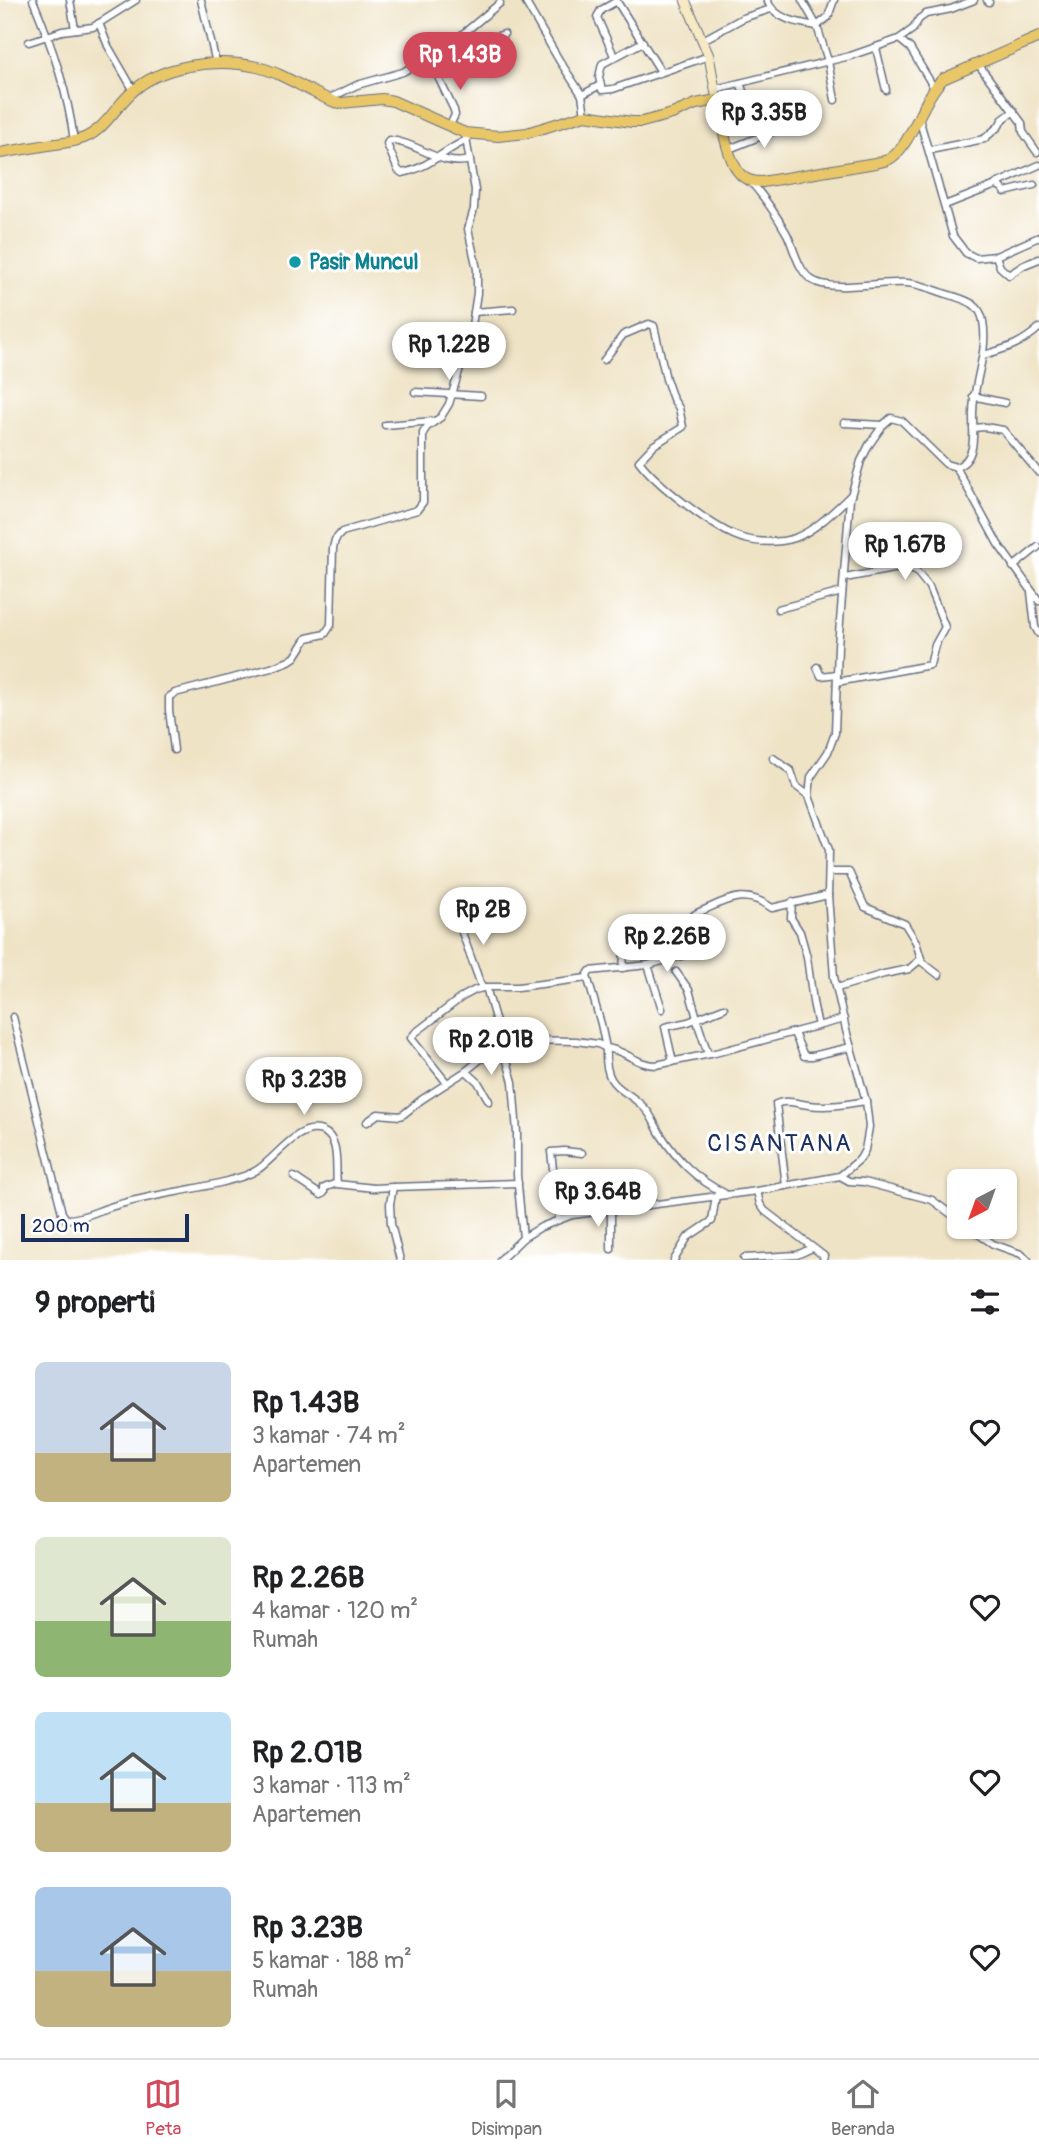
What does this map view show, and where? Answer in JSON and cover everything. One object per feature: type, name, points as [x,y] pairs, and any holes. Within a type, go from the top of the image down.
[{"type":"highway","points":[[0,153],[75,141],[97,131],[144,82],[188,67],[216,63],[256,66],[269,70],[341,103],[382,99],[393,101],[466,136],[517,135],[585,115],[642,122],[672,114],[716,94],[730,153],[739,174],[762,182],[891,158],[900,149],[934,88],[943,79],[1039,37]]},
{"type":"highway","points":[[928,102],[952,76]]},
{"type":"main road","points":[[685,0],[709,56],[716,94]]},
{"type":"street","points":[[33,0],[69,104],[75,141]]},
{"type":"street","points":[[70,0],[75,29]]},
{"type":"street","points":[[29,42],[75,29],[93,27],[136,0]]},
{"type":"street","points":[[201,0],[216,63]]},
{"type":"street","points":[[528,0],[526,3],[582,95],[585,115]]},
{"type":"street","points":[[767,0],[771,9],[789,19],[817,26]]},
{"type":"street","points":[[803,0],[817,26],[828,61],[835,100]]},
{"type":"street","points":[[817,26],[828,16],[834,0]]},
{"type":"street","points":[[716,94],[740,83],[899,40],[914,29],[919,19],[926,14],[951,9],[974,0]]},
{"type":"street","points":[[328,99],[357,85],[403,72],[429,58],[501,1]]},
{"type":"street","points":[[614,56],[597,17],[598,12],[616,1],[661,72]]},
{"type":"street","points":[[703,40],[743,18],[771,9]]},
{"type":"street","points":[[99,23],[108,46],[134,90]]},
{"type":"street","points":[[465,32],[475,43],[504,34]]},
{"type":"street","points":[[899,40],[910,48],[934,88]]},
{"type":"street","points":[[643,42],[604,61],[600,67],[600,85],[604,91],[709,56]]},
{"type":"street","points":[[876,48],[886,90]]},
{"type":"street","points":[[429,58],[454,110],[455,115],[449,127]]},
{"type":"street","points":[[978,64],[1014,111],[1022,123],[1023,132],[1037,152]]},
{"type":"street","points":[[740,83],[752,114]]},
{"type":"street","points":[[582,95],[600,85]]},
{"type":"street","points":[[930,150],[984,139],[1014,111]]},
{"type":"street","points":[[919,117],[953,236],[966,253],[976,258],[996,256],[1039,237]]},
{"type":"street","points":[[730,153],[789,125]]},
{"type":"street","points":[[174,750],[169,710],[171,695],[295,657],[307,638],[327,632],[332,620],[335,540],[342,532],[422,506],[422,437],[427,427],[444,412],[452,396],[471,332],[478,281],[468,229],[475,201],[470,160],[466,136],[438,158],[401,173],[387,142],[391,140],[416,147],[438,158],[457,163],[470,160]]},
{"type":"street","points":[[945,205],[1039,165]]},
{"type":"street","points":[[750,180],[772,210],[801,265],[814,282],[834,286],[912,284],[969,301],[977,307],[983,318],[985,332],[984,355],[974,396],[970,455],[965,462],[956,467],[946,464],[899,419],[891,418],[869,445],[861,461],[849,512],[835,733],[828,752],[811,777],[808,796]]},
{"type":"street","points":[[996,185],[1002,187],[1005,192],[1034,185]]},
{"type":"street","points":[[996,256],[1000,267],[1009,275],[1039,259]]},
{"type":"street","points":[[474,312],[513,309]]},
{"type":"street","points":[[604,360],[622,335],[649,324],[654,326],[666,380],[673,399],[680,408],[683,426],[654,445],[639,461],[657,480],[724,531],[762,541],[794,538],[811,529],[852,493]]},
{"type":"street","points":[[984,355],[1009,349],[1039,328]]},
{"type":"street","points":[[410,344],[425,345],[442,338],[467,344]]},
{"type":"street","points":[[415,392],[481,396]]},
{"type":"street","points":[[974,396],[1005,403]]},
{"type":"street","points":[[385,425],[436,421]]},
{"type":"street","points":[[844,423],[883,425]]},
{"type":"street","points":[[973,428],[1003,430],[1039,473]]},
{"type":"street","points":[[956,467],[975,505],[1013,567],[1039,601]]},
{"type":"street","points":[[1013,567],[1038,547]]},
{"type":"street","points":[[817,667],[821,676],[837,678],[930,665],[935,645],[945,627],[929,587],[911,568],[845,578]]},
{"type":"street","points":[[1031,589],[1035,627],[1039,634]]},
{"type":"street","points":[[779,609],[842,592]]},
{"type":"street","points":[[500,1260],[523,1238],[559,1219],[611,1209],[757,1191],[839,1176],[860,1159],[865,1150],[869,1127],[866,1101],[834,976],[828,895],[829,850],[808,796],[796,786],[791,771],[773,758]]},
{"type":"street","points":[[829,872],[849,872],[868,910],[905,924],[916,942],[922,962],[939,975]]},
{"type":"street","points":[[725,1194],[705,1184],[690,1172],[646,1110],[616,1087],[607,1070],[606,1048],[587,973],[648,965],[696,952],[690,931],[696,926],[694,915],[740,896],[757,898],[772,908],[828,895]]},
{"type":"street","points":[[792,902],[791,918],[800,932],[807,957],[818,1026]]},
{"type":"street","points":[[458,905],[455,913],[484,988],[513,1082],[523,1238]]},
{"type":"street","points":[[623,968],[626,931]]},
{"type":"street","points":[[837,988],[909,969],[921,959]]},
{"type":"street","points":[[648,965],[662,1009]]},
{"type":"street","points":[[676,972],[689,990],[708,1054]]},
{"type":"street","points":[[447,1083],[411,1038],[462,997],[484,988],[503,989],[587,978]]},
{"type":"street","points":[[673,1062],[665,1027],[688,1022],[724,1008]]},
{"type":"street","points":[[13,1017],[65,1219],[121,1203],[203,1188],[253,1173],[300,1133],[310,1129],[325,1132],[333,1140],[337,1183]]},
{"type":"street","points":[[367,1122],[378,1114],[404,1114],[493,1049],[527,1039],[598,1044],[620,1051],[635,1061],[656,1065],[844,1019]]},
{"type":"street","points":[[794,1033],[804,1056],[851,1047]]},
{"type":"street","points":[[466,1071],[478,1082],[489,1101]]},
{"type":"street","points":[[786,1186],[776,1104],[781,1101],[819,1107],[866,1101]]},
{"type":"street","points":[[559,1219],[551,1152],[582,1153]]},
{"type":"street","points":[[839,1176],[849,1181],[864,1182],[932,1200],[947,1211]]},
{"type":"street","points":[[294,1177],[321,1195],[324,1188],[337,1183]]},
{"type":"street","points":[[337,1183],[342,1186],[393,1187],[518,1183]]},
{"type":"street","points":[[393,1187],[391,1224],[400,1260]]},
{"type":"street","points":[[757,1191],[765,1211],[823,1255],[823,1260]]},
{"type":"street","points":[[674,1260],[688,1237],[712,1221],[716,1195]]},
{"type":"street","points":[[611,1209],[611,1248]]},
{"type":"street","points":[[986,1239],[1021,1254],[1028,1260]]},
{"type":"street","points":[[744,1258],[797,1255],[812,1248]]},
{"type":"place","name":"Pasir Muncul","points":[[295,262]]},
{"type":"district","name":"CISANTANA","points":[[780,1143]]}]
